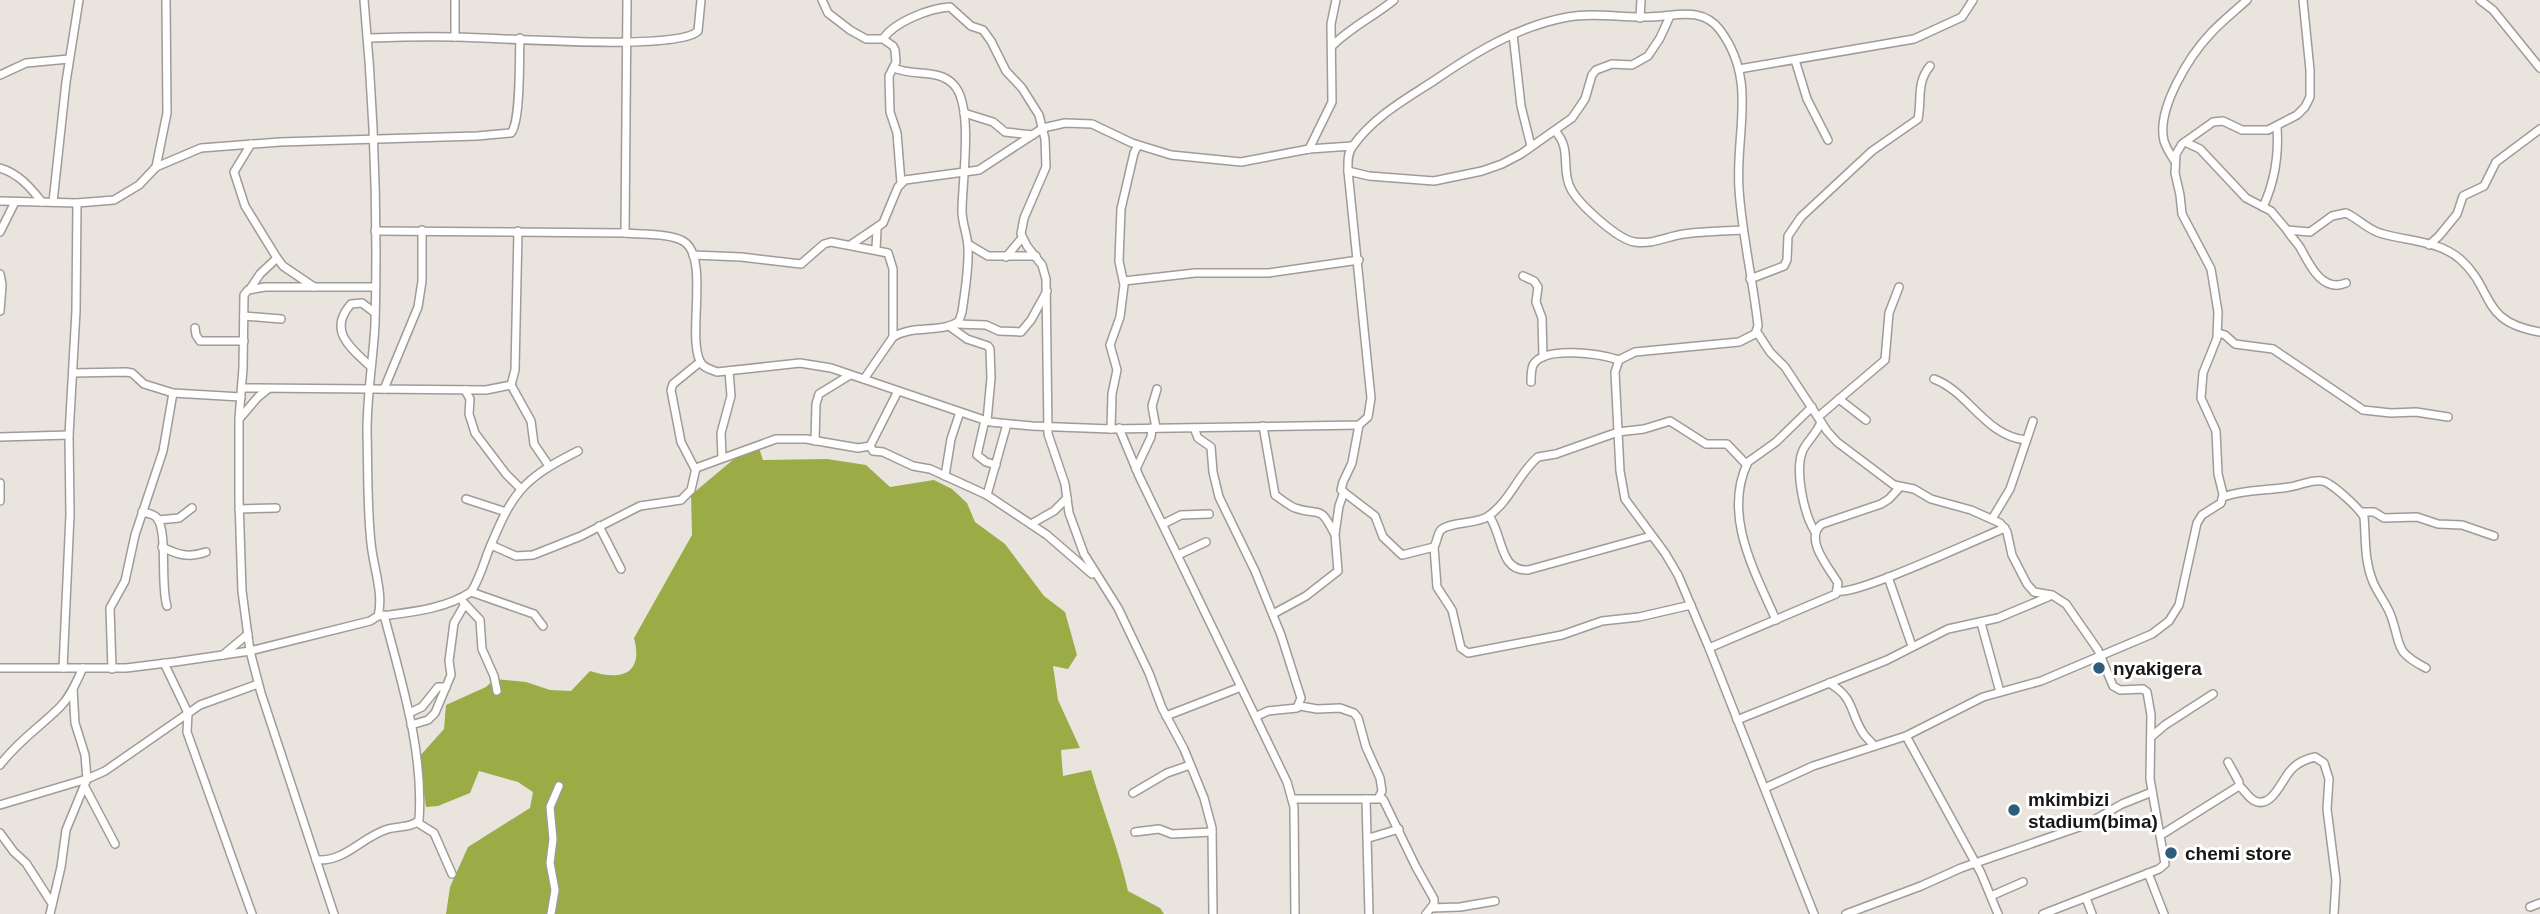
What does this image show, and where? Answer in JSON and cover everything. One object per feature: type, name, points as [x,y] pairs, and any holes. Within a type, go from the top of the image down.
[{"type":"street","points":[[53,202],[69,59],[79,0]]},
{"type":"street","points":[[156,167],[167,114],[166,0]]},
{"type":"street","points":[[364,0],[368,38],[375,231],[374,313],[367,427],[370,541],[381,616],[409,713],[418,776],[418,822]]},
{"type":"street","points":[[455,0],[455,37]]},
{"type":"street","points":[[625,233],[627,0]]},
{"type":"street","points":[[368,38],[455,37],[628,42],[675,39],[694,35],[700,22],[701,0]]},
{"type":"street","points":[[822,0],[828,13],[849,30],[866,39],[883,39],[895,50],[896,62],[889,76],[890,112],[897,133],[901,183],[886,218],[877,229],[852,244]]},
{"type":"street","points":[[1309,149],[1332,102],[1331,24],[1336,0]]},
{"type":"street","points":[[1332,46],[1351,27],[1394,0]]},
{"type":"street","points":[[1640,18],[1641,0]]},
{"type":"street","points":[[1740,69],[1914,39],[1962,17],[1973,0]]},
{"type":"street","points":[[2223,497],[2218,474],[2216,431],[2201,398],[2203,373],[2218,333],[2214,281],[2206,256],[2182,217],[2174,161],[2164,142],[2163,132],[2166,110],[2188,64],[2208,36],[2248,0]]},
{"type":"street","points":[[2174,161],[2176,152],[2185,142],[2217,121],[2250,131],[2277,127],[2305,107],[2310,97],[2310,58],[2303,0]]},
{"type":"street","points":[[2480,0],[2494,11],[2540,68]]},
{"type":"street","points":[[932,1],[941,7]]},
{"type":"street","points":[[883,39],[895,27],[941,7],[950,7],[971,26],[983,30],[1006,71],[1031,102],[1043,128],[1046,167],[1024,218],[1022,238],[1006,257]]},
{"type":"street","points":[[1434,547],[1406,555],[1399,553],[1383,537],[1375,516],[1341,488],[1352,463],[1359,425],[1368,417],[1371,398],[1348,172],[1352,146],[1380,117],[1405,98],[1471,54],[1513,34],[1568,17],[1699,15],[1711,19],[1733,49],[1740,69],[1742,88],[1739,186],[1743,230],[1757,331],[1770,352],[1786,367],[1819,420],[1845,448],[1894,485],[1910,488],[1931,499],[1970,509],[2005,528],[2012,555],[2027,584],[2034,592],[2052,596],[2066,604],[2101,656],[2107,675],[2115,688],[2143,689],[2147,692],[2151,737],[2148,764],[2165,863],[2159,869],[2043,914]]},
{"type":"street","points":[[1348,172],[1434,181],[1490,169],[1521,154],[1576,114],[1596,70],[1608,65],[1632,65],[1643,60],[1654,49],[1670,16]]},
{"type":"street","points":[[1513,34],[1521,106],[1531,146]]},
{"type":"street","points":[[0,201],[77,203],[114,200],[139,185],[156,167],[201,148],[511,132],[516,126],[518,114],[520,38]]},
{"type":"street","points":[[0,75],[26,63],[69,59]]},
{"type":"street","points":[[1795,60],[1807,99],[1828,140]]},
{"type":"street","points":[[1750,279],[1784,266],[1787,260],[1788,236],[1801,217],[1872,151],[1918,119],[1919,87],[1922,76],[1930,66]]},
{"type":"street","points":[[894,68],[907,73],[944,76],[956,86],[964,113],[963,221],[968,244],[962,312],[953,325]]},
{"type":"street","points":[[964,113],[993,122],[1005,132],[1033,135]]},
{"type":"street","points":[[901,183],[918,177],[963,173],[988,167],[1043,128],[1065,123],[1087,123],[1138,145],[1171,155],[1241,162],[1309,149],[1352,146]]},
{"type":"street","points":[[2263,207],[2278,155],[2277,127]]},
{"type":"street","points":[[2429,245],[2457,214],[2463,196],[2484,186],[2496,162],[2540,129]]},
{"type":"street","points":[[1555,131],[1564,145],[1566,177],[1573,193],[1629,241],[1646,242],[1685,233],[1743,230]]},
{"type":"street","points":[[2185,142],[2201,150],[2246,198],[2271,211],[2300,248],[2306,262],[2326,283],[2336,286],[2346,283]]},
{"type":"street","points":[[251,144],[234,175],[245,206],[283,266],[314,287]]},
{"type":"street","points":[[1138,145],[1133,153],[1121,209],[1119,261],[1124,281],[1121,310],[1110,345],[1117,370],[1112,394],[1115,429],[1287,782],[1292,799],[1294,914]]},
{"type":"street","points":[[0,168],[8,170],[25,182],[42,202]]},
{"type":"street","points":[[0,232],[15,202]]},
{"type":"street","points":[[63,668],[70,515],[69,435],[77,203]]},
{"type":"street","points":[[2287,230],[2310,232],[2332,216],[2346,213],[2381,233],[2446,250],[2462,261],[2475,277],[2489,303],[2507,322],[2540,332]]},
{"type":"street","points":[[876,249],[877,229]]},
{"type":"street","points":[[384,389],[418,307],[422,281],[422,230]]},
{"type":"street","points":[[375,231],[625,233],[663,236],[683,241],[691,248],[696,274],[696,349],[705,368],[717,372],[800,363],[831,368],[960,412],[1007,424],[1115,429],[1359,425]]},
{"type":"street","points":[[518,231],[515,370],[511,385],[531,421],[534,444],[549,466]]},
{"type":"street","points":[[1022,238],[1045,271],[1046,426],[1065,484],[1069,513],[1084,554],[1118,608],[1204,798],[1212,832],[1213,914]]},
{"type":"street","points":[[693,255],[801,264],[824,244],[836,242],[888,253],[891,258],[894,317],[892,337],[864,379]]},
{"type":"street","points":[[968,244],[983,255],[1036,256]]},
{"type":"street","points":[[277,258],[244,295],[242,397],[239,419],[242,591],[250,651],[258,684],[334,914]]},
{"type":"street","points":[[1124,281],[1195,273],[1268,273],[1359,260]]},
{"type":"street","points":[[0,274],[0,311]]},
{"type":"street","points":[[1523,276],[1534,281],[1538,287],[1536,302],[1542,318],[1543,357]]},
{"type":"street","points":[[250,289],[375,286]]},
{"type":"street","points":[[1838,591],[1838,583],[1821,554],[1804,504],[1800,462],[1804,448],[1816,433],[1819,420],[1885,360],[1889,313],[1899,287]]},
{"type":"street","points":[[892,337],[905,330],[953,325],[986,325],[999,331],[1021,332],[1031,320],[1046,291]]},
{"type":"street","points":[[371,367],[345,342],[341,327],[344,314],[351,304],[362,303],[374,313]]},
{"type":"street","points":[[244,316],[281,319]]},
{"type":"street","points":[[953,325],[967,339],[989,347],[992,378],[986,420],[977,455],[996,465]]},
{"type":"street","points":[[195,328],[200,341],[244,341]]},
{"type":"street","points":[[1531,382],[1534,365],[1543,357],[1552,354],[1593,354],[1619,360],[1634,352],[1738,342],[1748,339],[1757,331]]},
{"type":"street","points":[[2218,333],[2225,335],[2235,344],[2273,349],[2363,410],[2448,416]]},
{"type":"street","points":[[1619,360],[1615,372],[1625,499],[1671,562],[1691,605],[1814,914]]},
{"type":"street","points":[[491,545],[516,556],[533,555],[640,506],[681,500],[691,490],[695,469],[681,442],[671,390],[673,384],[700,362]]},
{"type":"street","points":[[722,457],[720,433],[731,396],[729,370]]},
{"type":"street","points":[[73,373],[130,372],[144,384],[173,393],[242,397]]},
{"type":"street","points":[[815,441],[816,404],[819,394],[850,375]]},
{"type":"street","points":[[1934,379],[1952,387],[1995,428],[2011,437],[2026,440]]},
{"type":"street","points":[[242,388],[486,390],[511,385]]},
{"type":"street","points":[[1136,469],[1154,428],[1152,399],[1157,388]]},
{"type":"street","points":[[239,419],[258,397],[269,389]]},
{"type":"street","points":[[465,390],[470,398],[468,414],[475,433],[521,489]]},
{"type":"street","points":[[695,469],[776,439],[815,441],[858,449],[870,446],[898,391]]},
{"type":"street","points":[[112,668],[109,611],[125,581],[131,548],[163,451],[173,393]]},
{"type":"street","points":[[1839,399],[1866,420]]},
{"type":"street","points":[[1776,620],[1744,544],[1738,522],[1738,504],[1746,464],[1776,442],[1812,407]]},
{"type":"street","points":[[945,477],[951,439],[960,412]]},
{"type":"street","points":[[1691,605],[1639,617],[1602,621],[1562,635],[1468,653],[1461,648],[1452,610],[1437,587],[1434,547],[1442,529],[1489,516],[1508,497],[1538,457],[1556,454],[1618,432],[1644,429],[1670,421],[1706,444],[1727,444],[1746,464]]},
{"type":"street","points":[[1992,519],[2010,489],[2033,421]]},
{"type":"street","points":[[987,495],[1007,424]]},
{"type":"street","points":[[1263,426],[1275,495],[1295,508],[1319,511],[1326,516],[1335,534]]},
{"type":"street","points":[[1194,428],[1198,438],[1212,447],[1215,483],[1273,614],[1301,698],[1300,706]]},
{"type":"street","points":[[0,438],[69,435]]},
{"type":"street","points":[[870,446],[873,451],[883,452],[912,466],[930,469],[987,495],[1031,524],[1098,579]]},
{"type":"street","points":[[411,725],[432,717],[446,687],[451,675],[449,661],[454,623],[463,602],[471,592],[506,512],[530,478],[578,451]]},
{"type":"street","points":[[1765,788],[1813,766],[1906,736],[1969,703],[2041,681],[2151,635],[2169,621],[2180,599],[2197,523],[2202,515],[2219,504],[2223,497],[2244,490],[2285,488],[2324,481],[2361,512],[2364,517],[2364,549],[2368,568],[2391,615],[2398,646],[2406,656],[2426,668]]},
{"type":"street","points":[[0,482],[0,500]]},
{"type":"street","points":[[1815,532],[1822,524],[1881,504],[1900,486]]},
{"type":"street","points":[[1273,614],[1306,596],[1338,571],[1335,534],[1344,492]]},
{"type":"street","points":[[1031,524],[1056,509],[1067,498]]},
{"type":"street","points":[[466,499],[506,512]]},
{"type":"street","points":[[158,520],[179,518],[192,508]]},
{"type":"street","points":[[239,509],[276,508]]},
{"type":"street","points":[[142,512],[155,516],[158,520],[167,606]]},
{"type":"street","points":[[2361,512],[2374,512],[2386,518],[2414,517],[2438,524],[2462,526],[2494,536]]},
{"type":"street","points":[[1163,524],[1181,515],[1209,514]]},
{"type":"street","points":[[1489,516],[1497,529],[1509,565],[1519,570],[1532,569],[1651,536]]},
{"type":"street","points":[[598,526],[621,569]]},
{"type":"street","points":[[1709,648],[1830,597],[1838,591],[1845,592],[1888,577],[2005,528]]},
{"type":"street","points":[[1178,555],[1206,542]]},
{"type":"street","points":[[162,547],[188,556],[206,552]]},
{"type":"street","points":[[1888,577],[1912,646]]},
{"type":"street","points":[[471,592],[534,614],[543,626]]},
{"type":"street","points":[[1737,720],[1887,660],[1948,629],[1981,623],[2052,596]]},
{"type":"street","points":[[0,668],[112,668],[222,655],[250,651],[381,616],[463,602]]},
{"type":"street","points":[[463,602],[480,620],[482,649],[494,676],[497,691]]},
{"type":"street","points":[[1981,623],[2000,692]]},
{"type":"street","points":[[222,655],[248,634]]},
{"type":"street","points":[[164,663],[188,713],[187,732],[252,914]]},
{"type":"street","points":[[0,765],[18,743],[62,705],[83,668]]},
{"type":"street","points":[[1829,683],[1849,699],[1862,731],[1874,746]]},
{"type":"street","points":[[0,805],[49,789],[86,783],[188,713],[208,702],[258,684]]},
{"type":"street","points":[[409,713],[422,707],[436,689],[446,687]]},
{"type":"street","points":[[1166,716],[1241,687]]},
{"type":"street","points":[[50,914],[66,830],[86,783],[85,755],[75,723],[73,689]]},
{"type":"street","points":[[2151,737],[2213,694]]},
{"type":"street","points":[[1257,716],[1268,711],[1300,706],[1317,709],[1340,708],[1354,713],[1380,778],[1379,797]]},
{"type":"street","points":[[1906,736],[1977,865],[1998,914]]},
{"type":"street","points":[[2228,762],[2239,786],[2254,801],[2263,802],[2271,797],[2291,770],[2300,764],[2315,757],[2324,763],[2329,779],[2327,809],[2336,880],[2334,914]]},
{"type":"street","points":[[1133,793],[1167,773],[1190,765]]},
{"type":"street","points":[[86,783],[115,844]]},
{"type":"street","points":[[551,914],[555,890],[550,863],[553,839],[550,807],[559,786]]},
{"type":"street","points":[[2161,835],[2239,786]]},
{"type":"street","points":[[1846,914],[1961,868],[1977,865],[2011,850],[2085,825],[2114,808],[2152,792]]},
{"type":"street","points":[[1292,799],[1379,797],[1384,800],[1434,899],[1429,911],[1495,901]]},
{"type":"street","points":[[1366,799],[1369,914]]},
{"type":"street","points":[[316,860],[338,858],[373,835],[418,822],[434,833],[452,874]]},
{"type":"street","points":[[1135,832],[1154,829],[1172,834],[1212,832]]},
{"type":"street","points":[[1369,838],[1399,829]]},
{"type":"street","points":[[0,832],[14,852],[26,863],[51,902]]},
{"type":"street","points":[[2148,873],[2164,914]]},
{"type":"street","points":[[1991,896],[2023,882]]},
{"type":"street","points":[[2086,898],[2092,914]]},
{"type":"street","points":[[2530,907],[2540,903]]},
{"type":"green space","points":[[759,448],[763,460],[827,459],[866,465],[890,487],[934,480],[952,489],[967,503],[975,522],[1005,544],[1044,596],[1065,612],[1077,655],[1068,669],[1053,666],[1058,700],[1080,748],[1061,750],[1063,776],[1091,770],[1128,891],[1160,908],[1164,914],[446,914],[450,887],[468,847],[530,808],[533,792],[518,782],[479,771],[470,793],[438,806],[426,807],[419,757],[444,729],[446,705],[486,687],[495,679],[526,682],[550,690],[571,691],[590,671],[611,675],[627,672],[636,660],[634,638],[692,535],[691,495],[734,459]]},
{"type":"place","name":"nyakigera","points":[[2099,668]]},
{"type":"place","name":"mkimbizi stadium(bima)","points":[[2014,810]]},
{"type":"place","name":"chemi store","points":[[2171,853]]}]
